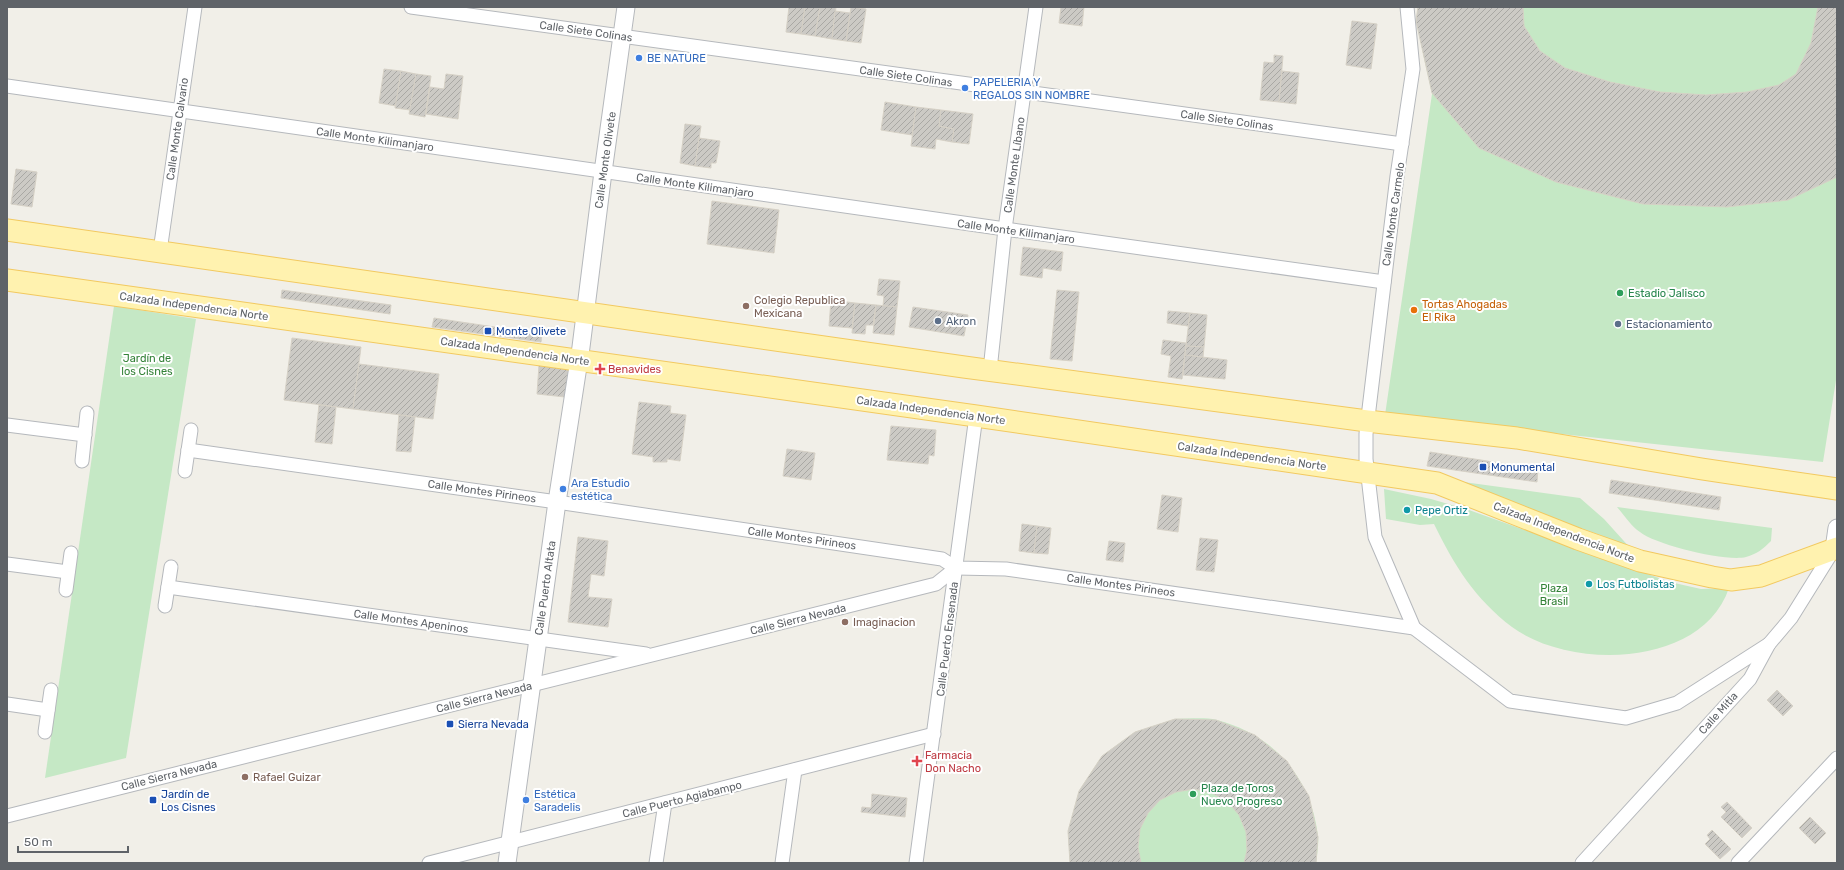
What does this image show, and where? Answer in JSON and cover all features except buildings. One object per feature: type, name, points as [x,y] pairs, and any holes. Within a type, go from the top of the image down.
[{"type":"main road","points":[[7,230],[990,370],[1367,421],[1517,438],[1702,469],[1837,488]]},
{"type":"main road","name":"Calzada Independencia Norte","points":[[7,280],[976,416],[1437,483],[1578,539],[1633,559],[1731,580],[1762,576],[1836,549]]},
{"type":"street","name":"Calle Monte Calvario","points":[[160,251],[195,7]]},
{"type":"street","name":"Calle Siete Colinas","points":[[411,7],[1402,144]]},
{"type":"street","name":"Calle Monte Olivete","points":[[585,313],[626,7]]},
{"type":"street","name":"Calle Monte Líbano","points":[[990,370],[1005,229],[1036,7]]},
{"type":"street","name":"Calle Monte Carmelo","points":[[1367,421],[1413,69],[1407,7]]},
{"type":"street","name":"Calle Monte Kilimanjaro","points":[[7,86],[1384,282]]},
{"type":"street","name":"Calle Puerto Altata","points":[[507,863],[531,685],[585,313]]},
{"type":"street","points":[[82,461],[87,414]]},
{"type":"street","name":"Calle Puerto Ensenada","points":[[916,863],[976,416]]},
{"type":"street","points":[[1367,421],[1366,459],[1375,537],[1414,628],[1510,701],[1626,718],[1677,703],[1769,644]]},
{"type":"street","points":[[7,425],[85,436]]},
{"type":"street","points":[[185,471],[191,430]]},
{"type":"street","name":"Calle Montes Pirineos","points":[[188,450],[557,502],[942,559],[956,568],[1006,569],[1414,628]]},
{"type":"street","points":[[1836,549],[1837,528]]},
{"type":"street","name":"Calle Mitla","points":[[1582,863],[1750,678],[1769,644],[1791,618],[1836,549]]},
{"type":"street","points":[[66,590],[71,553]]},
{"type":"street","points":[[7,564],[68,572]]},
{"type":"street","points":[[166,606],[171,567]]},
{"type":"street","name":"Calle Sierra Nevada","points":[[7,816],[936,584],[956,568]]},
{"type":"street","name":"Calle Montes Apeninos","points":[[168,587],[654,655]]},
{"type":"street","points":[[45,732],[51,690]]},
{"type":"street","points":[[7,704],[48,710]]},
{"type":"street","name":"Calle Puerto Agiabampo","points":[[429,863],[934,734]]},
{"type":"street","points":[[1738,863],[1837,758]]},
{"type":"street","points":[[782,863],[795,770]]},
{"type":"street","points":[[656,863],[665,803]]},
{"type":"green space","name":"Estadio Jalisco","points":[[1418,7],[1837,7],[1837,374],[1823,462],[1385,415],[1432,94],[1416,21]]},
{"type":"green space","name":"Jardín de los Cisnes","points":[[114,306],[196,319],[126,758],[45,778]]},
{"type":"green space","points":[[1456,481],[1580,498],[1604,519],[1632,550],[1600,535],[1494,498]]},
{"type":"green space","name":"Plaza Brasil","points":[[1384,489],[1431,499],[1469,510],[1670,582],[1701,589],[1729,588],[1714,614],[1692,634],[1664,647],[1632,654],[1599,655],[1567,650],[1537,641],[1512,627],[1487,605],[1476,593],[1458,567],[1434,524],[1420,525],[1386,519]]},
{"type":"green space","points":[[1617,507],[1772,528],[1771,541],[1760,551],[1746,557],[1736,558],[1708,555],[1675,547],[1648,537],[1634,527]]},
{"type":"green space","name":"Plaza de Toros Nuevo Progreso","points":[[1175,719],[1212,719],[1237,727],[1256,736],[1272,748],[1286,762],[1298,777],[1307,795],[1314,815],[1318,839],[1316,863],[1070,863],[1068,831],[1079,791],[1102,756],[1135,732]]},
{"type":"place","name":"BE NATURE","points":[[639,58]]},
{"type":"place","name":"PAPELERIA Y REGALOS SIN NOMBRE","points":[[965,88]]},
{"type":"place","name":"Estadio Jalisco","points":[[1620,293]]},
{"type":"place","name":"Colegio Republica Mexicana","points":[[746,306]]},
{"type":"place","name":"Tortas Ahogadas El Rika","points":[[1414,310]]},
{"type":"place","name":"Akron","points":[[938,321]]},
{"type":"place","name":"Estacionamiento","points":[[1618,324]]},
{"type":"place","name":"Monte Olivete","points":[[488,331]]},
{"type":"place","name":"Benavides","points":[[600,369]]},
{"type":"place","name":"Monumental","points":[[1483,467]]},
{"type":"place","name":"Ara Estudio estética","points":[[563,489]]},
{"type":"place","name":"Pepe Ortiz","points":[[1407,510]]},
{"type":"place","name":"Los Futbolistas","points":[[1589,584]]},
{"type":"place","name":"Imaginacion","points":[[845,622]]},
{"type":"place","name":"Sierra Nevada","points":[[450,724]]},
{"type":"place","name":"Farmacia Don Nacho","points":[[917,761]]},
{"type":"place","name":"Rafael Guizar","points":[[245,777]]},
{"type":"place","name":"Plaza de Toros Nuevo Progreso","points":[[1193,794]]},
{"type":"place","name":"Jardín de Los Cisnes","points":[[153,800]]},
{"type":"place","name":"Estética Saradelis","points":[[526,800]]}]
